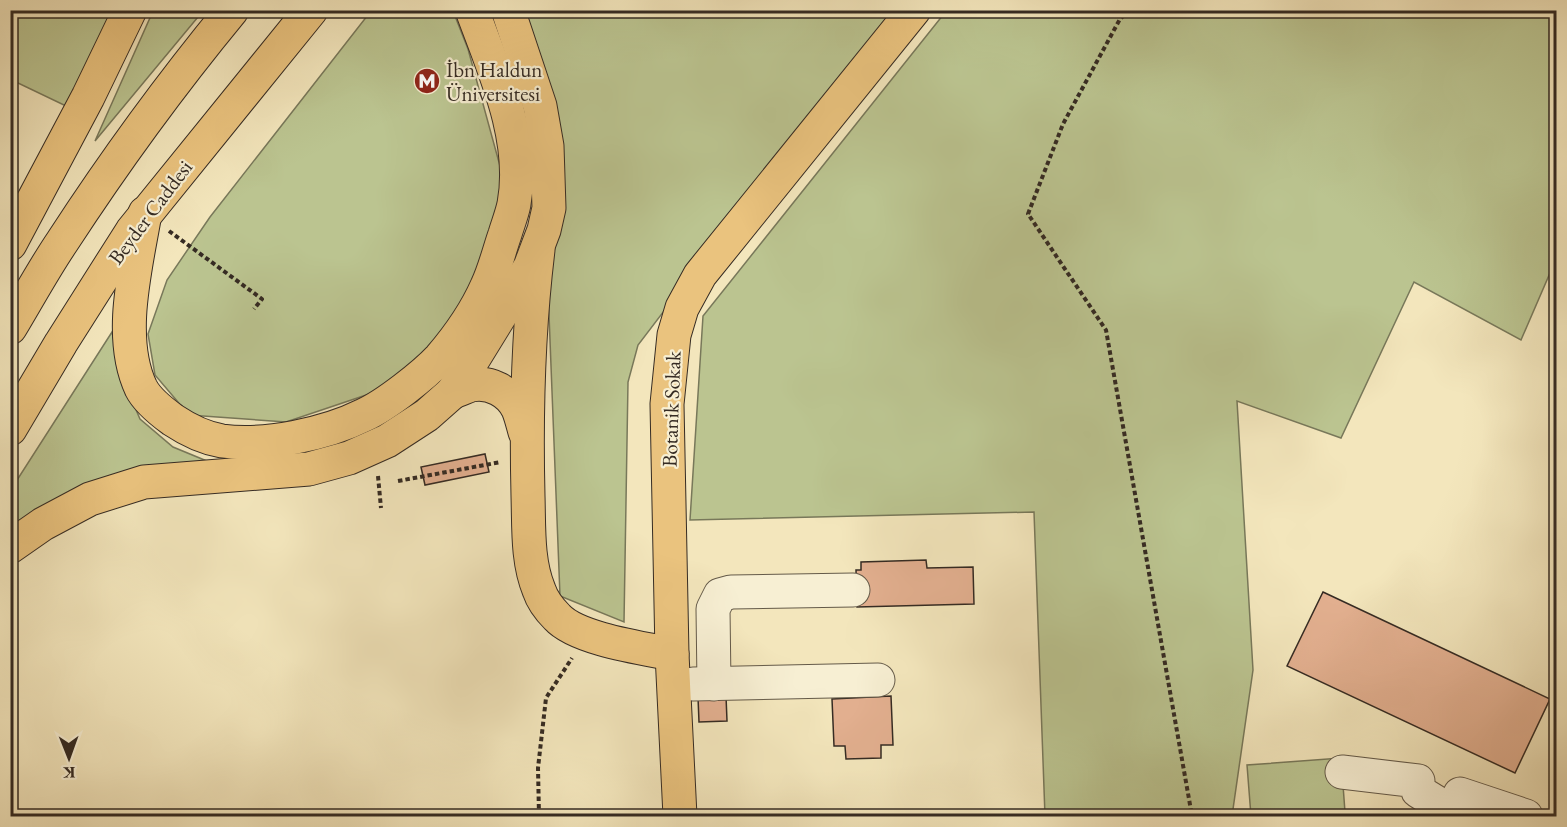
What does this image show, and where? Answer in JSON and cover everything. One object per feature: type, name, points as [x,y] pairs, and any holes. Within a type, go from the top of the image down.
[{"type":"main road","points":[[10,243],[88,97],[130,10]]},
{"type":"main road","points":[[10,328],[61,243],[116,164],[183,71],[232,10]]},
{"type":"main road","name":"Beyder Caddesi","points":[[10,429],[61,343],[145,213],[311,10]]},
{"type":"main road","points":[[145,213],[130,311],[129,342],[141,389],[162,412],[190,431],[222,441],[258,442],[297,436],[365,415],[404,388],[439,358],[464,326],[488,286],[514,204],[517,174],[515,146],[501,94],[472,10]]},
{"type":"main road","points":[[10,547],[44,524],[90,499],[144,482],[309,469],[349,458],[387,441],[428,415],[453,392],[530,267],[544,230],[549,207],[547,146],[540,106],[508,10]]},
{"type":"main road","name":"Botanik Sokak","points":[[680,816],[673,670],[667,404],[674,335],[682,308],[700,275],[914,10]]},
{"type":"main road","points":[[538,245],[531,305],[526,439],[530,553],[539,591],[558,618],[587,635],[617,643],[673,670]]},
{"type":"main road","points":[[453,392],[471,385],[486,385],[500,389],[518,409],[526,439]]},
{"type":"lane","points":[[714,684],[713,609],[720,594],[853,590]]},
{"type":"lane","points":[[673,670],[714,684],[878,680]]},
{"type":"lane","points":[[1342,772],[1418,781],[1418,791],[1451,814],[1460,794],[1526,816]]},
{"type":"path","points":[[1130,10],[1120,19],[1063,124],[1028,214],[1106,330],[1192,816]]},
{"type":"path","points":[[145,213],[262,299],[254,309]]},
{"type":"path","points":[[398,481],[487,463]]},
{"type":"path","points":[[539,816],[538,768],[546,698],[587,635]]},
{"type":"path","points":[[1340,812],[1345,816]]},
{"type":"green space","points":[[947,10],[1556,11],[1556,259],[1521,340],[1414,282],[1341,438],[1237,401],[1253,670],[1232,816],[1045,816],[1034,512],[690,520],[703,316]]},
{"type":"green space","points":[[11,11],[114,11],[66,106],[16,82],[11,91]]},
{"type":"green space","points":[[153,11],[203,11],[95,141]]},
{"type":"green space","points":[[371,11],[453,11],[468,49],[500,166],[500,205],[481,263],[449,331],[381,390],[286,422],[189,415],[155,375],[148,334],[167,280],[210,217]]},
{"type":"green space","points":[[507,11],[893,11],[638,345],[628,382],[624,622],[560,596],[548,289],[552,170]]},
{"type":"green space","points":[[112,332],[121,375],[140,419],[173,447],[219,466],[11,538],[10,491]]},
{"type":"green space","points":[[1341,758],[1345,812],[1251,816],[1247,765]]},
{"type":"building","points":[[485,454],[489,472],[425,485],[421,467]]},
{"type":"building","points":[[926,560],[927,568],[973,567],[974,604],[857,607],[856,570],[861,570],[861,562]]},
{"type":"building","points":[[1323,592],[1550,699],[1515,773],[1287,666]]},
{"type":"building","points":[[726,696],[727,721],[699,722],[698,697]]},
{"type":"building","points":[[891,696],[893,745],[881,745],[881,758],[846,759],[845,746],[834,746],[832,699]]},
{"type":"place","name":"İbn Haldun Üniversitesi","points":[[427,81]]}]
